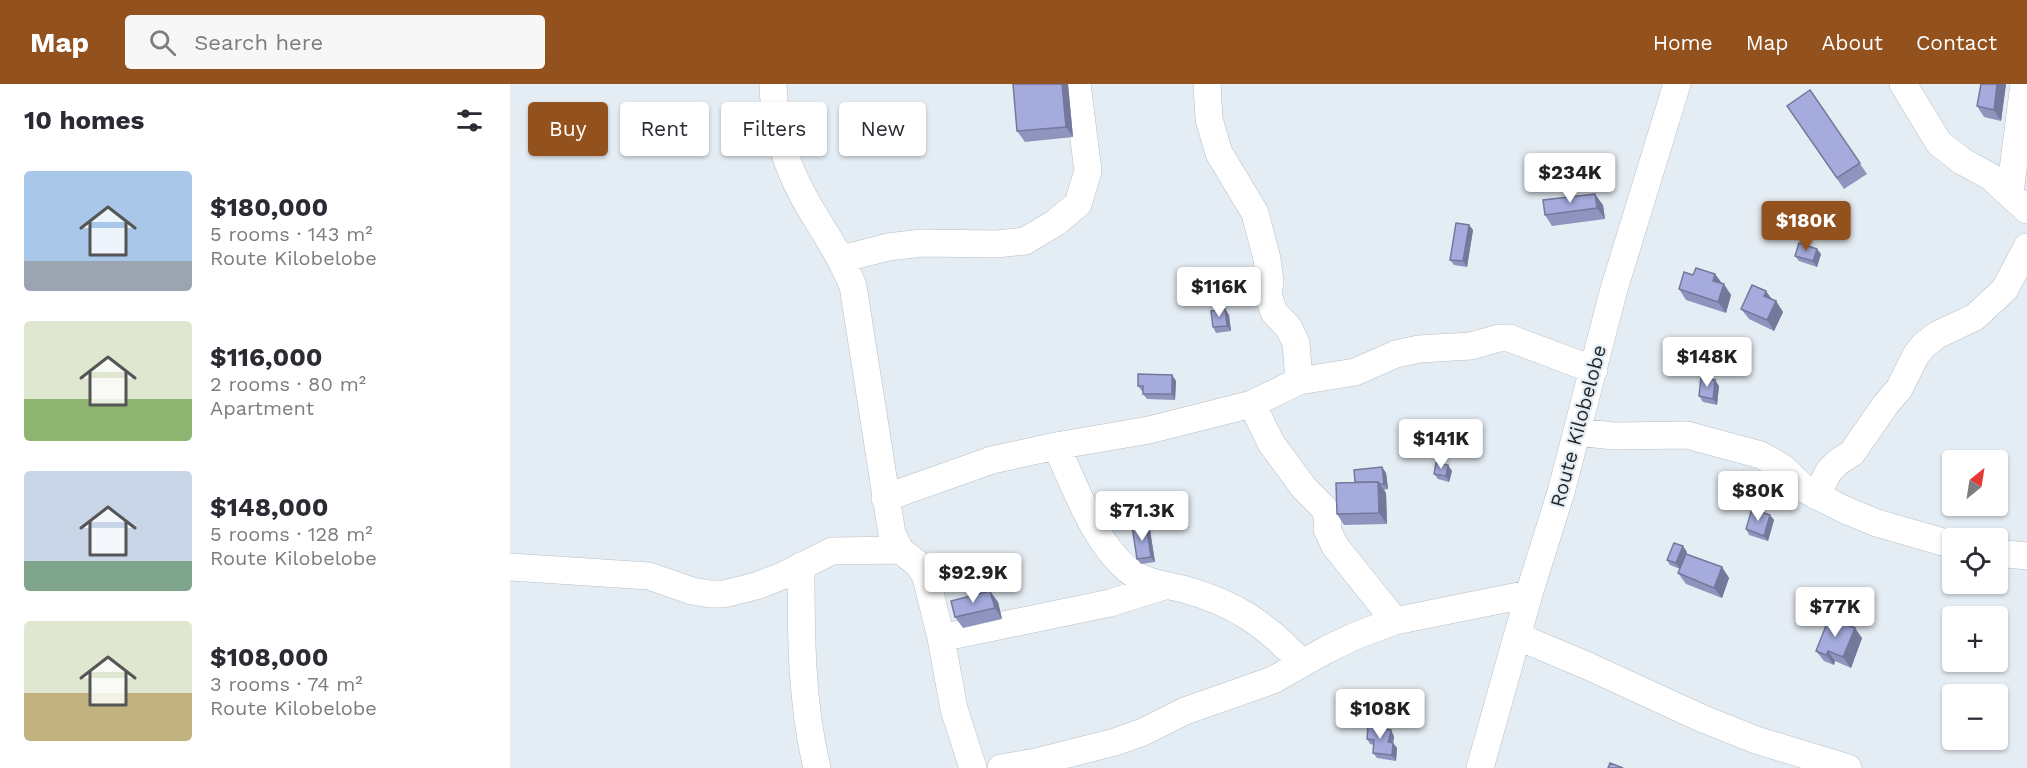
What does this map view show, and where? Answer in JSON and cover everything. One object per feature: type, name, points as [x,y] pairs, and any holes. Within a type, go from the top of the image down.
[{"type":"street","points":[[773,84],[781,146],[791,172],[810,208],[842,259],[853,286],[892,534],[900,550],[919,565],[926,577],[954,709],[973,768]]},
{"type":"street","points":[[842,259],[888,247],[922,243],[997,244],[1025,241],[1055,223],[1078,204],[1088,171],[1077,84]]},
{"type":"street","points":[[1207,84],[1209,119],[1219,153],[1255,213],[1267,259],[1271,304],[1274,312],[1289,328],[1296,343],[1299,381]]},
{"type":"street","name":"Route Kilobelobe","points":[[1480,768],[1594,370],[1614,289],[1677,84]]},
{"type":"street","points":[[2018,201],[2024,84]]},
{"type":"street","points":[[1908,88],[1939,143],[1962,161],[1991,177],[2018,201]]},
{"type":"street","points":[[1816,496],[1829,471],[1852,453],[1899,388],[1916,355],[1924,345],[1937,334],[1975,316],[2005,289],[2027,247]]},
{"type":"street","points":[[885,498],[992,460],[1149,430],[1252,404],[1299,381],[1354,372],[1396,354],[1419,349],[1471,346],[1499,338],[1509,338],[1594,370]]},
{"type":"street","points":[[1252,404],[1271,443],[1304,488],[1324,508],[1328,519],[1328,530],[1335,546],[1395,621]]},
{"type":"street","points":[[1576,432],[1614,436],[1687,435],[1736,447],[1761,455],[1783,468],[1806,490],[1816,496],[1877,522],[1942,542]]},
{"type":"street","points":[[1056,446],[1078,498],[1102,539],[1126,568],[1140,577],[1217,600],[1250,616],[1279,638],[1302,663]]},
{"type":"street","points":[[510,567],[649,576],[692,591],[724,594],[756,586],[782,576],[832,551],[900,550]]},
{"type":"street","points":[[2008,554],[2027,556]]},
{"type":"street","points":[[801,566],[804,699],[809,736],[817,768]]},
{"type":"street","points":[[940,638],[1110,603],[1164,586]]},
{"type":"street","points":[[1002,768],[1115,742],[1143,732],[1185,711],[1273,680],[1355,636],[1395,621],[1529,594]]},
{"type":"street","points":[[1519,637],[1745,736],[1848,768]]},
{"type":"building","points":[[1013,84],[1062,84],[1066,127],[1017,131]]},
{"type":"building","points":[[1981,84],[1997,84],[1994,110],[1977,106]]},
{"type":"building","points":[[1810,90],[1860,163],[1837,178],[1787,106]]},
{"type":"building","points":[[1595,194],[1597,208],[1545,215],[1543,200]]},
{"type":"building","points":[[1456,223],[1469,225],[1463,261],[1450,260]]},
{"type":"building","points":[[1799,243],[1817,249],[1813,261],[1795,256]]},
{"type":"building","points":[[1696,268],[1715,274],[1713,281],[1724,284],[1718,302],[1679,289],[1684,272],[1693,275]]},
{"type":"building","points":[[1752,285],[1766,291],[1764,296],[1776,301],[1767,320],[1741,309]]},
{"type":"building","points":[[1225,309],[1227,326],[1213,327],[1211,311]]},
{"type":"building","points":[[1138,374],[1172,375],[1172,394],[1143,394],[1143,386],[1138,386]]},
{"type":"building","points":[[1701,378],[1715,380],[1713,399],[1699,396]]},
{"type":"building","points":[[1436,463],[1448,465],[1446,476],[1434,474]]},
{"type":"building","points":[[1382,467],[1384,484],[1355,482],[1354,470]]},
{"type":"building","points":[[1378,482],[1379,513],[1337,514],[1336,483]]},
{"type":"building","points":[[1750,482],[1761,489],[1755,497],[1745,490]]},
{"type":"building","points":[[1752,509],[1770,515],[1764,536],[1746,529]]},
{"type":"building","points":[[1146,524],[1151,557],[1137,559],[1132,526]]},
{"type":"building","points":[[1674,543],[1683,546],[1676,563],[1667,560]]},
{"type":"building","points":[[1686,554],[1722,567],[1714,588],[1678,573]]},
{"type":"building","points":[[990,591],[995,608],[955,617],[951,601]]},
{"type":"building","points":[[1829,618],[1855,628],[1843,657],[1828,651],[1826,655],[1816,651]]},
{"type":"building","points":[[1368,726],[1391,730],[1388,742],[1393,743],[1392,755],[1373,753],[1374,740],[1367,739]]},
{"type":"building","points":[[1610,763],[1623,768],[1608,768]]}]
